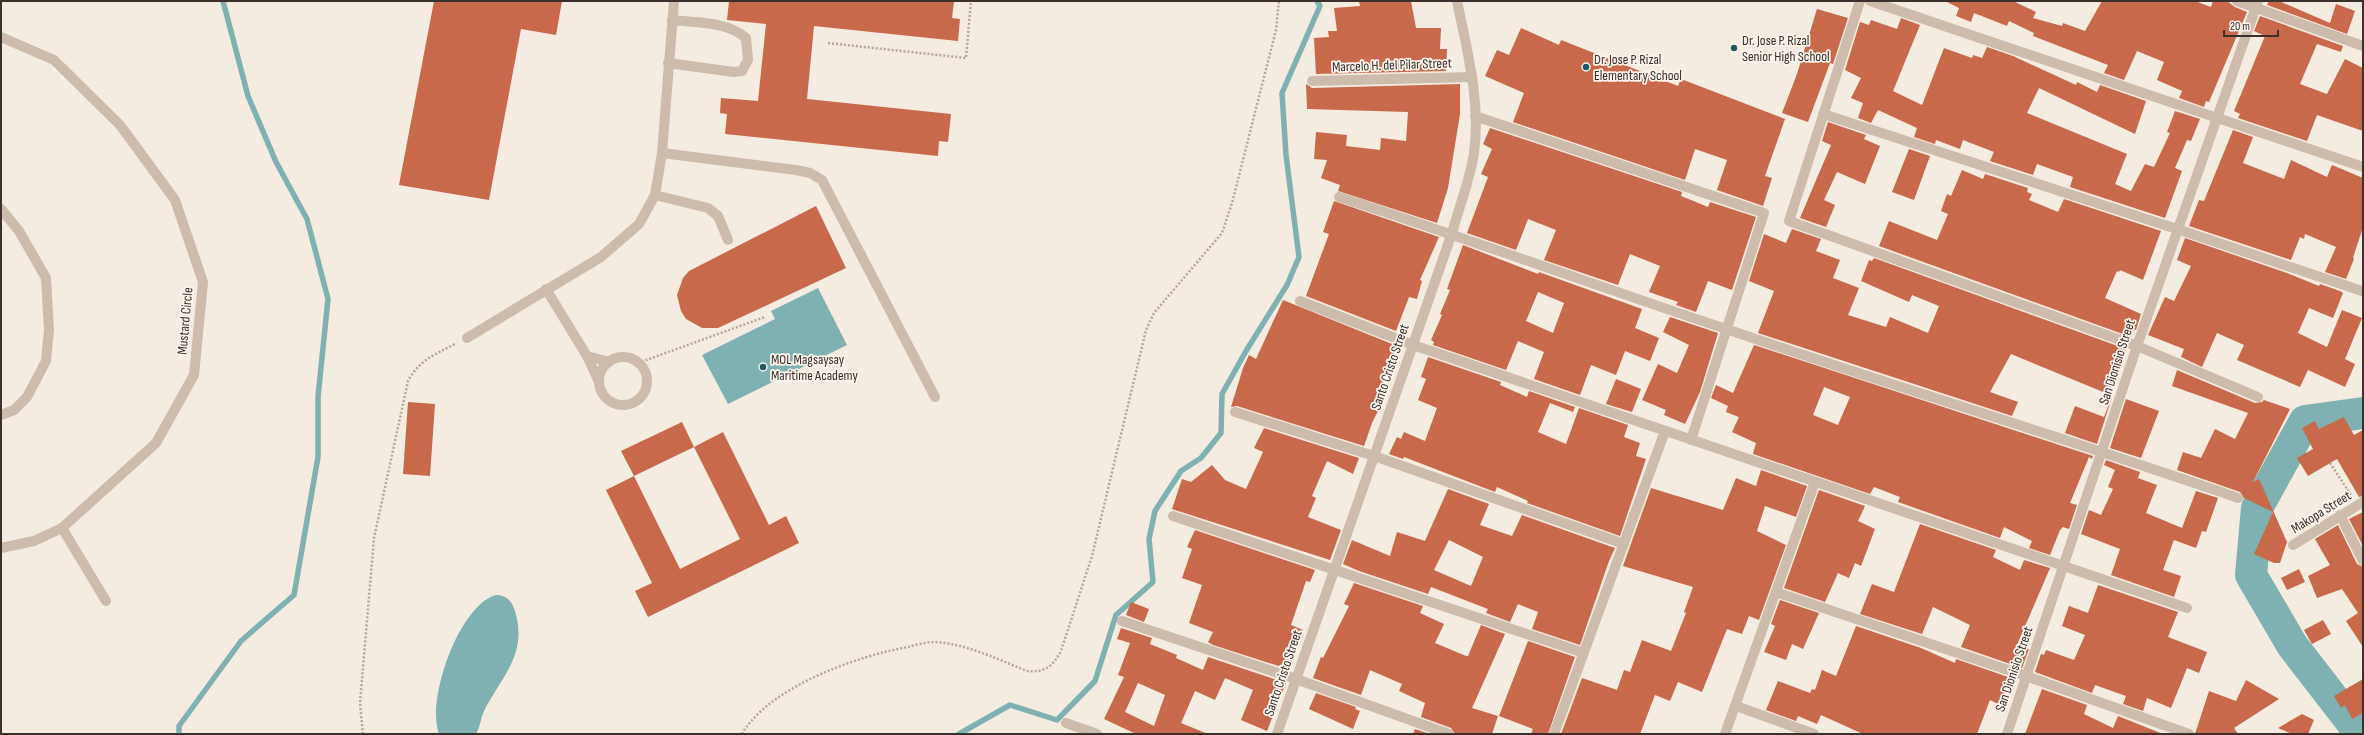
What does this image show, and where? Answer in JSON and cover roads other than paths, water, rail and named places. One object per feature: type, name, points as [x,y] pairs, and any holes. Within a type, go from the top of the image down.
[{"type":"street","points":[[466,338],[546,289],[601,258],[626,238],[639,224],[654,195],[662,152],[674,1]]},
{"type":"street","name":"Santo Cristo Street","points":[[1277,734],[1452,233],[1474,153],[1475,116],[1472,77],[1457,1]]},
{"type":"street","points":[[1860,1],[1789,221],[2136,346],[2258,397]]},
{"type":"street","points":[[1870,1],[2363,167]]},
{"type":"street","points":[[2237,1],[2258,5],[2363,46]]},
{"type":"street","name":"San Dionisio Street","points":[[2007,734],[2136,346],[2258,5]]},
{"type":"street","points":[[668,63],[734,72],[742,71],[748,60],[746,38],[738,31],[728,27],[672,20]]},
{"type":"street","name":"Mustard Circle","points":[[1,37],[54,60],[120,125],[175,200],[203,282],[194,375],[156,443],[62,528],[34,541],[1,548]]},
{"type":"street","name":"Marcelo H. del Pilar Street","points":[[1312,81],[1472,77]]},
{"type":"street","points":[[1823,114],[2177,228],[2362,292]]},
{"type":"street","points":[[1475,116],[1764,213],[1691,440]]},
{"type":"street","points":[[662,152],[796,170],[810,173],[822,180],[935,397]]},
{"type":"street","points":[[654,195],[708,208],[718,216],[728,240]]},
{"type":"street","points":[[1339,197],[1452,233],[1726,329],[2102,451],[2238,498]]},
{"type":"street","points":[[1,209],[19,231],[46,278],[49,330],[46,361],[27,397],[14,410],[1,415]]},
{"type":"street","points":[[546,289],[587,356],[601,390],[611,402],[626,405],[634,403],[640,398],[647,384],[646,376],[638,363],[624,357],[609,362],[603,368],[599,382]]},
{"type":"street","points":[[1300,301],[1413,345],[2064,565],[2186,608]]},
{"type":"street","points":[[587,356],[609,362]]},
{"type":"street","points":[[1235,412],[1374,456],[1624,544]]},
{"type":"street","points":[[1554,734],[1665,431]]},
{"type":"street","points":[[1725,734],[1815,482]]},
{"type":"street","name":"Makopa Street","points":[[2293,545],[2360,504]]},
{"type":"street","points":[[2340,515],[2363,561]]},
{"type":"street","points":[[1173,516],[1584,653]]},
{"type":"street","points":[[62,528],[106,601]]},
{"type":"street","points":[[1776,592],[2026,676],[2189,734]]},
{"type":"street","points":[[1122,621],[1296,679],[1449,734]]},
{"type":"street","points":[[1736,706],[1814,734]]},
{"type":"street","points":[[1066,723],[1097,734]]},
{"type":"water","points":[[818,288],[847,345],[728,404],[702,355],[775,319],[771,311]]},
{"type":"water","points":[[496,595],[503,596],[508,599],[515,611],[518,626],[516,652],[511,664],[484,711],[476,734],[439,734],[436,719],[437,699],[449,656],[458,634],[482,602]]},
{"type":"waterway","points":[[179,734],[179,726],[241,641],[294,595],[318,457],[318,397],[328,299],[307,219],[276,162],[248,96],[223,1]]},
{"type":"waterway","points":[[959,734],[1010,705],[1057,720],[1095,681],[1116,615],[1153,582],[1149,539],[1155,511],[1181,471],[1201,458],[1221,433],[1222,394],[1246,351],[1287,285],[1299,257],[1286,155],[1282,93],[1320,6],[1317,1]]},
{"type":"waterway","points":[[2356,734],[2353,724],[2292,645],[2251,575],[2257,508],[2305,421],[2363,413]]},
{"type":"place","name":"Dr. Jose P. Rizal Senior High School","points":[[1734,48]]},
{"type":"place","name":"Dr. Jose P. Rizal Elementary School","points":[[1586,67]]},
{"type":"place","name":"MOL Magsaysay Maritime Academy","points":[[763,367]]}]
